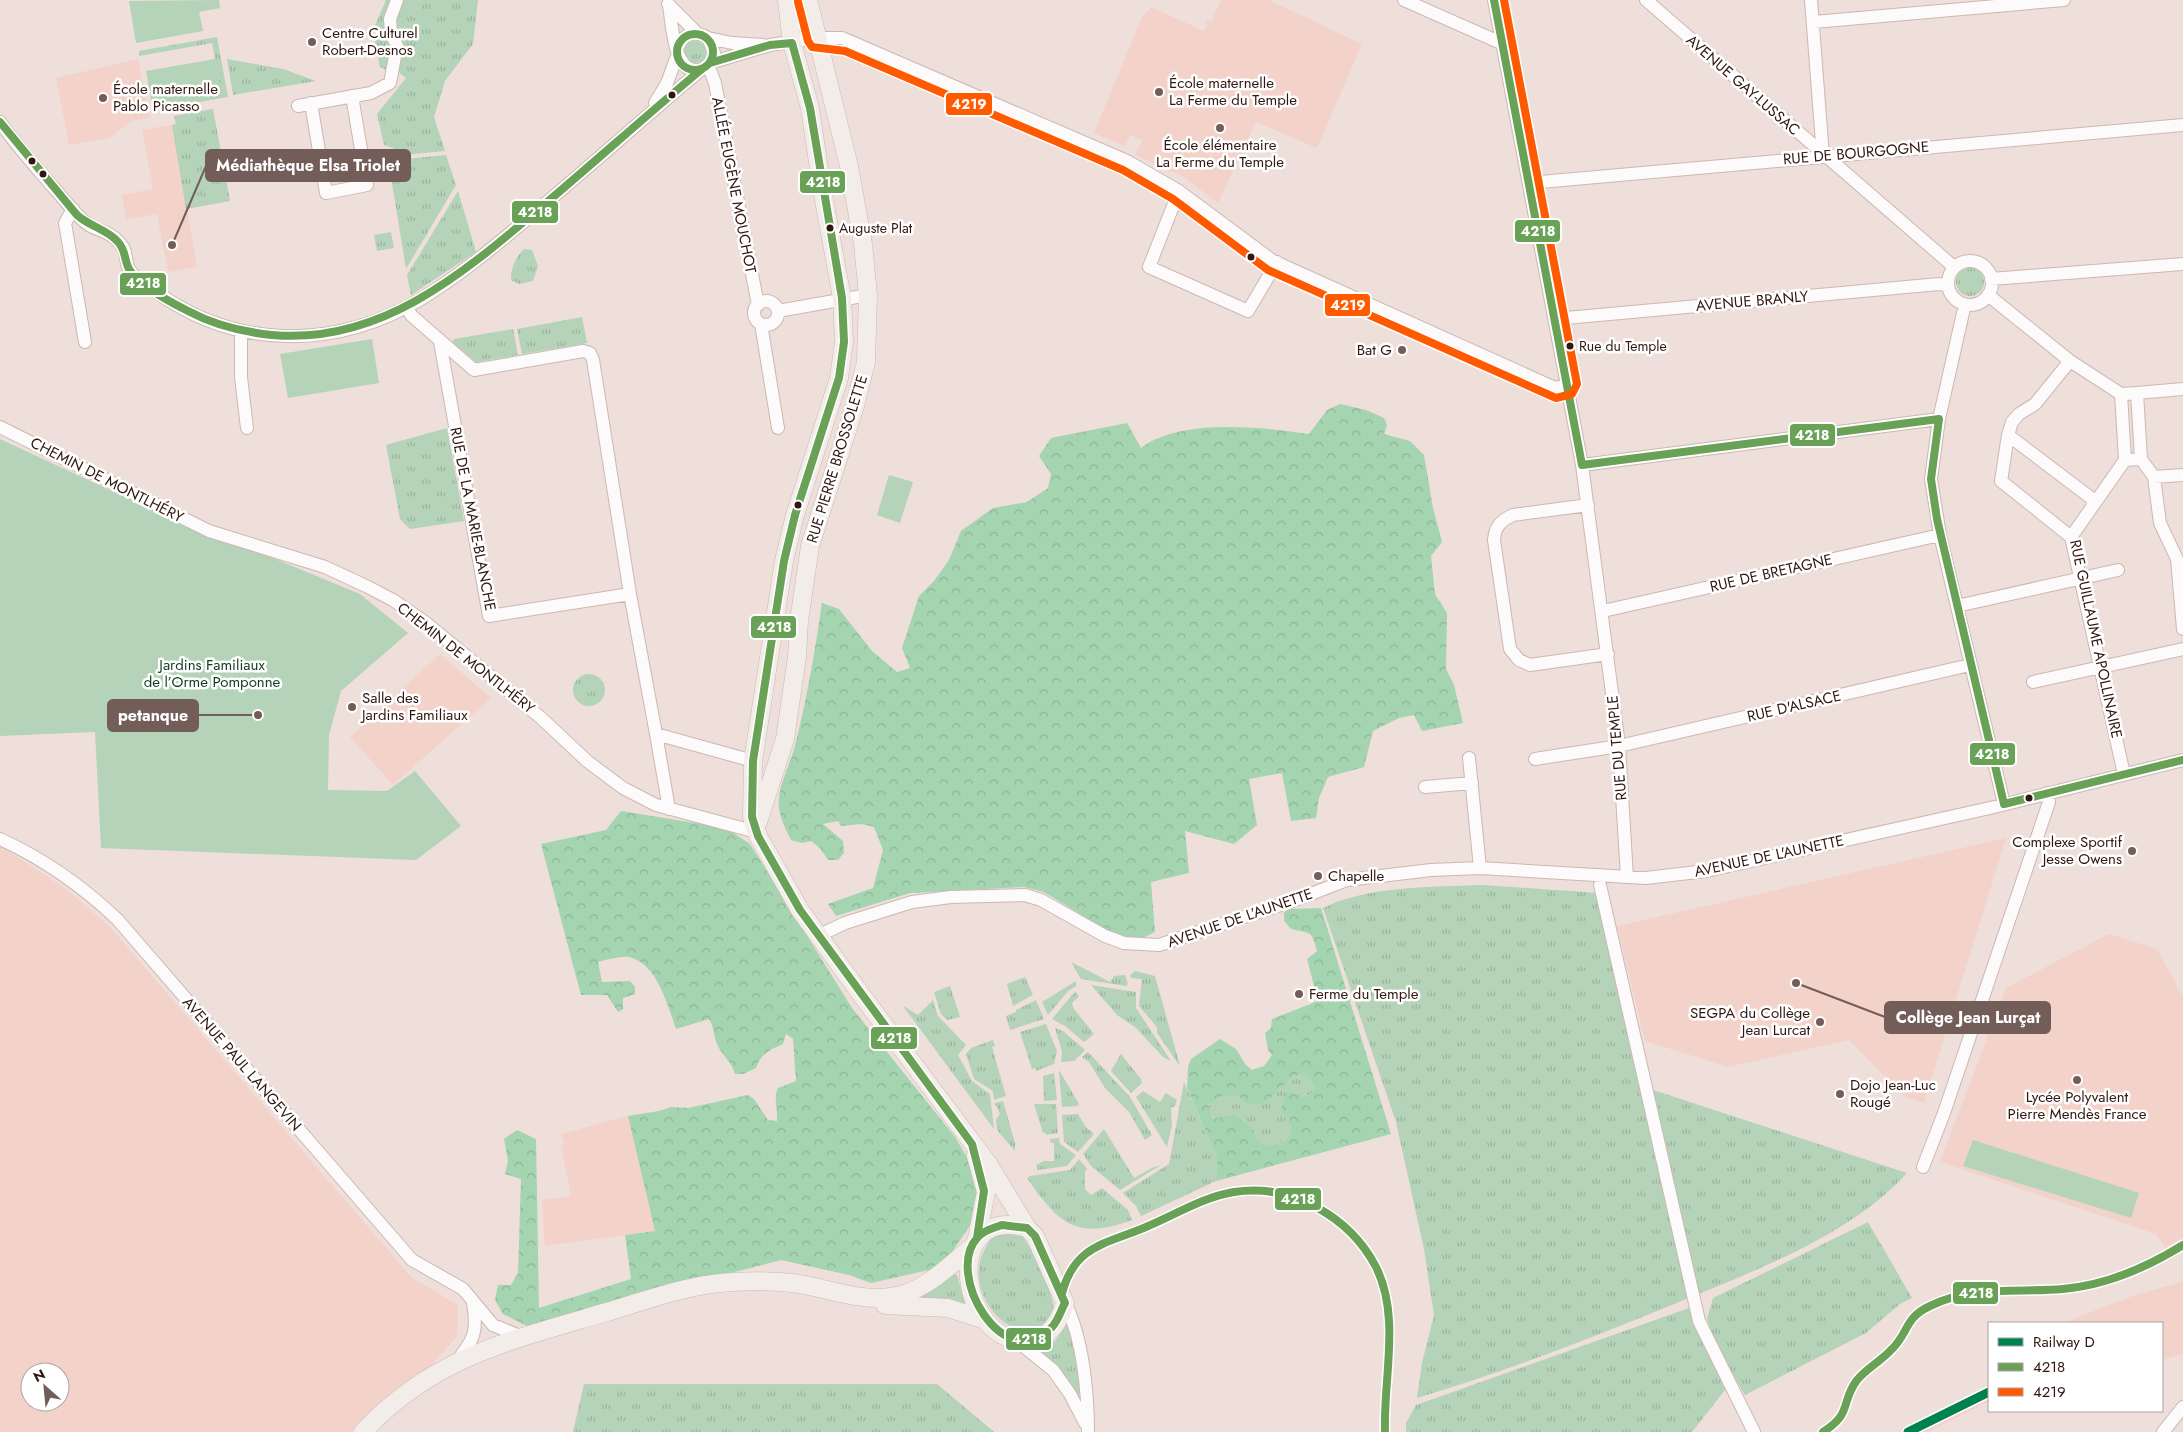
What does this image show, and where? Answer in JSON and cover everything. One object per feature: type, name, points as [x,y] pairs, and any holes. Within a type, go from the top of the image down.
[{"type":"main road","name":"RUE PIERRE BROSSOLETTE","points":[[756,829],[785,739],[810,546],[855,406],[866,362],[868,295],[863,244],[849,166],[808,0]]},
{"type":"main road","name":"RUE PIERRE BROSSOLETTE","points":[[788,6],[792,43],[810,108],[822,189],[842,298],[844,323],[842,364],[795,515],[784,561],[753,761],[752,817],[779,875],[818,936],[989,1165],[1027,1228]]},
{"type":"main road","name":"RUE PIERRE BROSSOLETTE","points":[[972,1144],[986,1192],[974,1243]]},
{"type":"main road","points":[[363,1432],[405,1393],[491,1346],[520,1336],[667,1293],[731,1282],[792,1283],[862,1297],[900,1295],[934,1279],[986,1230],[1002,1225],[1027,1228],[1038,1242],[1065,1304],[1060,1318],[1050,1332],[1034,1340],[1017,1341],[998,1333],[985,1320],[974,1300],[968,1277],[974,1243]]},
{"type":"main road","points":[[377,1432],[435,1384],[498,1352],[555,1334],[707,1292],[742,1288],[784,1291],[863,1304],[948,1308],[985,1320]]},
{"type":"street","points":[[352,96],[367,185],[326,193],[304,105],[352,96],[371,93],[390,84],[397,46],[391,33],[390,19],[397,0]]},
{"type":"street","points":[[1404,0],[1501,43]]},
{"type":"street","name":"RUE DU TEMPLE","points":[[1494,0],[1588,504],[1619,746],[1627,877]]},
{"type":"street","name":"AVENUE GAY-LUSSAC","points":[[1646,0],[1954,267]]},
{"type":"street","points":[[1812,0],[1824,156]]},
{"type":"street","points":[[1814,22],[2064,0]]},
{"type":"street","points":[[0,122],[73,209],[91,226],[102,229],[115,238],[126,250],[129,268],[132,273],[156,293],[178,307],[202,318],[263,336],[312,336],[334,333],[372,322],[406,307],[447,282],[505,239],[650,112],[706,66],[713,48],[703,36],[667,3]]},
{"type":"street","points":[[667,3],[677,52],[685,67],[693,70],[770,45]]},
{"type":"street","points":[[650,112],[667,83],[682,39],[692,34],[732,43],[770,45],[817,38],[836,38],[848,41],[1127,161],[1179,192],[1277,262],[1555,388],[1567,385]]},
{"type":"street","name":"ALLÉE EUGÈNE MOUCHOT","points":[[706,66],[715,84],[758,305],[755,315],[761,324],[778,428]]},
{"type":"street","name":"RUE DE BOURGOGNE","points":[[1529,183],[2183,126]]},
{"type":"street","points":[[1179,192],[1149,267],[1248,311],[1277,262]]},
{"type":"street","points":[[73,209],[65,223],[85,342]]},
{"type":"street","points":[[1966,261],[1980,263],[1989,273],[1991,279],[1988,295],[1976,304],[1965,304],[1955,299],[1948,286],[1950,273],[1954,267],[1966,261]]},
{"type":"street","points":[[1991,279],[2183,264]]},
{"type":"street","name":"AVENUE BRANLY","points":[[1555,319],[1939,284],[1948,286]]},
{"type":"street","points":[[778,311],[842,298],[868,295]]},
{"type":"street","points":[[1988,295],[2070,361],[2121,394],[2183,389]]},
{"type":"street","points":[[758,305],[768,302],[775,305],[778,311],[777,318],[772,324],[761,324]]},
{"type":"street","points":[[1965,304],[1939,419],[1932,479],[1940,535],[2004,804]]},
{"type":"street","points":[[406,307],[411,315],[440,342],[474,370],[583,351],[590,353],[593,360],[630,594],[669,810]]},
{"type":"street","points":[[241,331],[241,377],[247,428]]},
{"type":"street","name":"RUE DE LA MARIE-BLANCHE","points":[[440,342],[490,616],[630,594]]},
{"type":"street","points":[[2070,361],[2035,404],[2015,418],[2008,435],[2001,481],[2071,537]]},
{"type":"street","points":[[2137,393],[2141,459],[2154,477],[2160,522],[2177,559],[2183,629]]},
{"type":"street","points":[[2121,394],[2126,460],[2141,459]]},
{"type":"street","points":[[1582,465],[1939,419]]},
{"type":"street","name":"CHEMIN DE MONTLHÉRY","points":[[0,427],[209,531],[325,567],[393,600],[426,624],[527,706],[605,776],[639,798],[669,810],[748,830],[756,829]]},
{"type":"street","points":[[2008,435],[2095,501]]},
{"type":"street","name":"RUE GUILLAUME APOLLINAIRE","points":[[2124,774],[2071,537],[2126,460]]},
{"type":"street","points":[[2154,477],[2183,475]]},
{"type":"street","points":[[1588,504],[1512,515],[1496,527],[1494,540],[1510,648],[1519,660],[1530,664],[1608,654]]},
{"type":"street","name":"RUE DE BRETAGNE","points":[[1603,611],[1940,535]]},
{"type":"street","points":[[1957,606],[2118,570]]},
{"type":"street","points":[[2033,682],[2183,649]]},
{"type":"street","name":"RUE D'ALSACE","points":[[1535,758],[1619,746],[1970,665]]},
{"type":"street","points":[[656,734],[753,761]]},
{"type":"street","points":[[1469,758],[1480,868]]},
{"type":"street","name":"AVENUE DE L'AUNETTE","points":[[1347,880],[1431,870],[1480,868],[1646,878],[1706,872],[2004,804],[2183,760]]},
{"type":"street","points":[[1425,787],[1472,783]]},
{"type":"street","points":[[1923,1167],[1944,1113],[2019,894],[2049,802],[2048,793]]},
{"type":"street","name":"AVENUE PAUL LANGEVIN","points":[[0,839],[32,854],[61,873],[117,919],[412,1260],[463,1289],[494,1325],[520,1336]]},
{"type":"street","name":"AVENUE DE L’AUNETTE","points":[[818,936],[845,923],[912,902],[951,897],[1025,895],[1041,900],[1105,936],[1124,943],[1159,946],[1230,923],[1347,880]]},
{"type":"street","points":[[1600,885],[1699,1320],[1754,1432]]},
{"type":"street","points":[[455,1364],[472,1343],[475,1331],[472,1301]]},
{"type":"street","points":[[1065,1304],[1074,1321],[1084,1380],[1088,1431]]},
{"type":"street","points":[[1017,1341],[1053,1370],[1070,1394],[1088,1431]]},
{"type":"street","points":[[2165,1429],[2182,1408]]},
{"type":"shaded area","points":[[1221,0],[1269,0],[1362,44],[1317,148],[1256,122],[1218,203],[1182,176],[1135,155],[1143,140],[1130,135],[1125,146],[1094,133],[1141,19],[1151,7],[1204,31],[1207,25],[1205,23],[1206,19],[1211,22]]},
{"type":"shaded area","name":"École maternelle Pablo Picasso","points":[[138,59],[149,118],[131,121],[110,138],[69,145],[56,78]]},
{"type":"shaded area","points":[[213,109],[230,201],[187,209],[197,267],[168,272],[157,214],[126,219],[122,195],[153,189],[142,130],[176,124],[174,116]]},
{"type":"shaded area","points":[[440,654],[491,698],[393,785],[350,737]]},
{"type":"shaded area","points":[[2006,838],[1924,1103],[1905,1097],[1849,1040],[1728,1067],[1645,1041],[1617,926]]},
{"type":"shaded area","points":[[0,846],[65,888],[111,928],[412,1278],[458,1305],[457,1336],[428,1369],[401,1386],[372,1409],[352,1432],[0,1432]]},
{"type":"shaded area","name":"Lycée Polyvalent Pierre Mendès France","points":[[2109,934],[2157,949],[2183,997],[2183,1237],[2165,1248],[2156,1234],[1940,1162],[2006,988]]},
{"type":"shaded area","points":[[628,1116],[655,1231],[545,1246],[542,1200],[571,1196],[561,1147],[564,1145],[561,1134]]},
{"type":"shaded area","points":[[2183,1282],[2183,1354],[2163,1360],[2163,1322],[2066,1322],[2135,1295]]},
{"type":"shaded area","points":[[1988,1389],[1988,1402],[1928,1432],[1902,1432]]},
{"type":"green space","points":[[219,0],[220,8],[199,12],[203,31],[136,43],[129,1]]},
{"type":"green space","points":[[386,0],[391,0],[385,20],[391,50],[386,70],[380,67],[375,42],[379,33],[373,30]]},
{"type":"green space","points":[[404,0],[478,0],[473,44],[445,81],[434,117],[445,151],[403,155],[398,150],[384,145],[377,114],[406,78],[396,70],[395,22]]},
{"type":"green space","points":[[217,37],[228,97],[222,98],[212,43],[139,56],[139,51]]},
{"type":"green space","points":[[695,41],[703,44],[706,52],[703,60],[695,63],[687,60],[684,52],[687,44]]},
{"type":"green space","points":[[215,59],[222,98],[153,110],[146,71]]},
{"type":"green space","points":[[227,59],[283,69],[316,81],[233,95]]},
{"type":"green space","points":[[213,109],[230,201],[186,209],[172,125],[176,124],[174,116]]},
{"type":"green space","points":[[446,155],[456,185],[406,269],[390,171],[395,160]]},
{"type":"green space","points":[[458,191],[476,252],[411,295],[407,275]]},
{"type":"green space","points":[[391,232],[394,248],[377,251],[374,235]]},
{"type":"green space","points":[[524,249],[532,250],[538,266],[533,281],[519,284],[511,280],[511,272],[516,259]]},
{"type":"green space","points":[[1970,268],[1980,272],[1984,282],[1980,292],[1970,296],[1960,292],[1956,282],[1960,272]]},
{"type":"green space","points":[[582,317],[587,343],[522,354],[517,329]]},
{"type":"green space","points":[[513,329],[518,355],[476,362],[452,342],[454,339]]},
{"type":"green space","points":[[372,339],[379,383],[288,398],[280,354]]},
{"type":"green space","points":[[1340,404],[1366,410],[1384,418],[1387,425],[1384,434],[1410,441],[1424,455],[1433,508],[1442,542],[1431,556],[1435,594],[1447,613],[1446,669],[1454,685],[1463,723],[1422,731],[1414,715],[1399,718],[1373,731],[1364,767],[1328,777],[1319,798],[1316,818],[1291,821],[1282,773],[1249,779],[1257,825],[1234,844],[1185,831],[1189,873],[1151,882],[1155,932],[1138,940],[1111,933],[1044,892],[1024,887],[910,893],[836,916],[828,904],[873,888],[883,850],[874,827],[862,824],[841,826],[838,821],[823,824],[843,841],[844,853],[838,860],[828,860],[820,848],[811,841],[802,843],[791,840],[779,808],[782,784],[793,752],[803,710],[814,657],[822,603],[839,609],[872,651],[897,672],[910,668],[902,648],[919,596],[934,581],[949,560],[961,531],[993,508],[1027,502],[1048,488],[1051,474],[1039,456],[1051,438],[1127,423],[1141,448],[1157,438],[1177,432],[1222,427],[1245,427],[1309,434],[1327,410]]},
{"type":"green space","points":[[447,428],[464,521],[410,529],[400,519],[386,445]]},
{"type":"green space","name":"Jardins Familiaux de l’Orme Pomponne","points":[[0,439],[127,498],[360,594],[408,633],[341,691],[329,735],[328,790],[387,791],[415,771],[461,826],[416,860],[101,848],[95,732],[0,736]]},
{"type":"green space","points":[[889,475],[913,482],[900,523],[877,515]]},
{"type":"green space","points":[[589,674],[601,678],[605,690],[601,702],[589,706],[577,702],[573,690],[577,678]]},
{"type":"green space","points":[[621,811],[726,828],[750,844],[852,1008],[955,1137],[970,1162],[979,1188],[977,1215],[948,1258],[929,1270],[871,1283],[849,1275],[781,1260],[527,1326],[503,1314],[495,1300],[498,1285],[511,1285],[518,1273],[521,1179],[505,1174],[508,1161],[504,1139],[517,1130],[536,1139],[539,1308],[631,1279],[625,1235],[655,1231],[628,1116],[671,1107],[688,1108],[748,1095],[754,1099],[768,1120],[777,1121],[776,1100],[778,1088],[796,1081],[793,1039],[786,1034],[783,1044],[766,1053],[760,1059],[756,1068],[743,1074],[735,1074],[718,1046],[709,1019],[676,1029],[665,998],[654,976],[639,961],[629,957],[598,962],[602,982],[630,981],[635,987],[635,994],[623,998],[623,1009],[618,1012],[607,995],[581,995],[541,844],[606,830]]},
{"type":"green space","points":[[1482,885],[1599,893],[1647,1088],[1907,1173],[1883,1196],[1857,1216],[1828,1234],[1766,1266],[1578,1343],[1417,1398],[1422,1363],[1434,1315],[1424,1249],[1396,1122],[1323,908],[1359,895],[1422,887]]},
{"type":"green space","points":[[1321,908],[1391,1134],[1216,1181],[1217,1158],[1187,1088],[1188,1067],[1191,1059],[1220,1039],[1236,1049],[1245,1064],[1252,1070],[1264,1066],[1272,1055],[1268,1050],[1265,1033],[1271,1028],[1272,1019],[1318,1001],[1307,959],[1317,951],[1315,944],[1309,934],[1291,929],[1284,921],[1284,912],[1291,909]],"holes":[[[1305,1073],[1314,1087],[1311,1095],[1303,1096],[1291,1091],[1285,1095],[1281,1110],[1289,1118],[1291,1132],[1285,1141],[1268,1146],[1257,1141],[1254,1131],[1234,1114],[1213,1119],[1208,1104],[1221,1096],[1238,1096],[1247,1104],[1264,1104],[1294,1076]]]},
{"type":"green space","points":[[1071,962],[1110,982],[1114,976],[1125,975],[1128,984],[1126,986],[1081,979]]},
{"type":"green space","points":[[1135,971],[1155,976],[1180,1066],[1157,1033],[1157,1027],[1139,1006],[1142,979],[1131,978],[1130,975]]},
{"type":"green space","points":[[1025,977],[1033,995],[1013,1006],[1007,984]]},
{"type":"green space","points":[[1076,981],[1076,986],[1068,991],[1048,1015],[1042,1002]]},
{"type":"green space","points":[[1091,985],[1136,992],[1136,1008],[1171,1061],[1163,1057],[1135,1027],[1117,1015]]},
{"type":"green space","points":[[950,986],[960,1017],[947,1020],[941,1014],[934,992]]},
{"type":"green space","points":[[1076,992],[1079,996],[1072,1003],[1074,1009],[1094,1034],[1084,1042],[1065,1026],[1052,1019]]},
{"type":"green space","points":[[933,1000],[938,1016],[966,1045],[958,1055],[972,1081],[990,1094],[994,1129],[903,1006],[918,1015]]},
{"type":"green space","points":[[1036,1000],[1044,1019],[1010,1030],[1006,1016]]},
{"type":"green space","points":[[1046,1024],[1057,1051],[1054,1064],[1036,1071],[1035,1068],[1032,1069],[1020,1032]]},
{"type":"green space","points":[[1055,1028],[1063,1031],[1085,1050],[1074,1061],[1061,1062],[1062,1052]]},
{"type":"green space","points":[[993,1040],[995,1046],[992,1047],[1006,1096],[994,1100],[993,1091],[974,1079],[966,1054],[971,1048]]},
{"type":"green space","points":[[1088,1052],[1130,1097],[1152,1135],[1145,1140],[1129,1112],[1105,1088],[1089,1062],[1082,1057]]},
{"type":"green space","points":[[1121,1054],[1141,1079],[1142,1083],[1131,1093],[1111,1071]]},
{"type":"green space","points":[[1059,1070],[1079,1104],[1077,1106],[1062,1107]]},
{"type":"green space","points":[[1305,1072],[1314,1087],[1311,1095],[1303,1096],[1291,1091],[1289,1118],[1291,1132],[1285,1141],[1268,1146],[1257,1141],[1234,1114],[1213,1119],[1208,1103],[1221,1096],[1238,1096],[1247,1104],[1264,1104],[1294,1076]]},
{"type":"green space","points":[[1054,1073],[1057,1100],[1044,1101],[1043,1076]]},
{"type":"green space","points":[[1184,1082],[1217,1158],[1216,1181],[1141,1216],[1136,1206],[1123,1193],[1169,1164]]},
{"type":"green space","points":[[1143,1091],[1160,1102],[1166,1093],[1177,1100],[1175,1106],[1171,1108],[1172,1126],[1167,1147],[1136,1097]]},
{"type":"green space","points":[[1003,1101],[1015,1143],[1015,1151],[997,1130],[996,1120],[1000,1114],[995,1103]]},
{"type":"green space","points":[[1034,1104],[1056,1104],[1058,1133],[1046,1135],[1046,1133],[1043,1133]]},
{"type":"green space","points":[[1078,1114],[1085,1126],[1094,1134],[1078,1152],[1064,1142],[1062,1115]]},
{"type":"green space","points":[[1104,1129],[1134,1178],[1161,1165],[1120,1190],[1091,1166],[1083,1154]]},
{"type":"green space","points":[[1059,1138],[1060,1144],[1076,1155],[1067,1166],[1038,1170],[1036,1165],[1044,1161],[1054,1161],[1054,1143],[1050,1142],[1050,1139]]},
{"type":"green space","points":[[1973,1140],[2139,1193],[2131,1218],[1963,1166]]},
{"type":"green space","points":[[1079,1159],[1087,1169],[1085,1172],[1085,1189],[1091,1195],[1102,1188],[1128,1210],[1132,1220],[1096,1229],[1082,1228],[1070,1224],[1059,1217],[1038,1194],[1027,1178],[1070,1170]]},
{"type":"green space","points":[[1868,1222],[1912,1298],[1900,1304],[1866,1333],[1745,1395],[1719,1352],[1707,1319],[1713,1298]]},
{"type":"green space","points":[[999,1233],[1020,1233],[1032,1251],[1047,1281],[1054,1313],[1040,1330],[1028,1332],[1009,1325],[990,1308],[980,1285],[979,1273],[980,1260],[990,1240],[995,1235]]},
{"type":"green space","points":[[954,1274],[957,1275],[965,1303],[922,1300],[920,1295]]},
{"type":"green space","points":[[1689,1308],[1725,1390],[1692,1432],[1406,1432],[1406,1423],[1416,1405]]},
{"type":"green space","points":[[1067,1324],[1072,1339],[1081,1393],[1078,1396],[1066,1377],[1036,1348],[1055,1341]]},
{"type":"green space","points":[[584,1384],[937,1384],[994,1432],[573,1432]]},
{"type":"rail line","name":"D","points":[[1908,1432],[1988,1392]]},
{"type":"transit line","name":"4218","points":[[1494,0],[1582,465],[1939,419],[1931,479],[1937,519],[2004,804],[2183,760]]},
{"type":"transit line","name":"4219","points":[[798,2],[808,41],[812,47],[845,51],[1123,170],[1173,199],[1268,270],[1556,398],[1572,394],[1577,384],[1504,0]]},
{"type":"transit line","name":"4218","points":[[695,34],[702,35],[708,39],[712,45],[713,52],[712,59],[708,65],[702,69],[695,70],[688,69],[682,65],[678,59],[677,52],[678,45],[682,39],[688,35],[695,34]]},
{"type":"transit line","name":"4218","points":[[710,63],[770,45],[792,43],[810,108],[842,298],[844,342],[839,378],[795,515],[784,561],[753,761],[752,817],[758,836],[800,910],[972,1144],[984,1191],[977,1238]]},
{"type":"transit line","name":"4218","points":[[0,122],[77,215],[109,234],[118,242],[133,275],[156,293],[198,316],[229,327],[272,335],[312,335],[351,328],[387,315],[421,298],[454,277],[516,228],[702,69]]},
{"type":"transit line","name":"4218","points":[[1062,1293],[1075,1265],[1094,1248],[1211,1198],[1234,1192],[1255,1191],[1277,1193],[1317,1207],[1335,1219],[1365,1249],[1376,1267],[1383,1286],[1388,1306],[1389,1327],[1385,1432]]},
{"type":"transit line","name":"4218","points":[[1002,1225],[1027,1228],[1035,1236],[1065,1303],[1052,1327],[1034,1339],[1015,1340],[998,1330],[984,1315],[973,1295],[968,1273],[969,1253],[980,1235],[1002,1225]]},
{"type":"transit line","name":"4218","points":[[1823,1432],[1839,1419],[1857,1380],[1897,1344],[1915,1316],[1930,1306],[1946,1299],[1979,1292],[2063,1289],[2095,1284],[2140,1268],[2183,1245]]},
{"type":"place","name":"Centre Culturel Robert-Desnos","points":[[312,42]]},
{"type":"place","name":"École maternelle La Ferme du Temple","points":[[1159,92]]},
{"type":"place","name":"École maternelle Pablo Picasso","points":[[103,98]]},
{"type":"place","name":"École élémentaire La Ferme du Temple","points":[[1220,128]]},
{"type":"place","name":"Auguste Plat","points":[[830,228]]},
{"type":"place","name":"Médiathèque Elsa Triolet","points":[[172,245]]},
{"type":"place","name":"Rue du Temple","points":[[1570,346]]},
{"type":"place","name":"Bat G","points":[[1402,350]]},
{"type":"place","name":"Salle des Jardins Familiaux","points":[[352,707]]},
{"type":"place","name":"petanque","points":[[258,715]]},
{"type":"place","name":"Complexe Sportif Jesse Owens","points":[[2132,851]]},
{"type":"place","name":"Chapelle","points":[[1318,876]]},
{"type":"place","name":"Collège Jean Lurçat","points":[[1796,983]]},
{"type":"place","name":"Ferme du Temple","points":[[1299,994]]},
{"type":"place","name":"SEGPA du Collège Jean Lurcat","points":[[1820,1022]]},
{"type":"place","name":"Lycée Polyvalent Pierre Mendès France","points":[[2077,1080]]},
{"type":"place","name":"Dojo Jean-Luc Rougé","points":[[1840,1094]]}]
